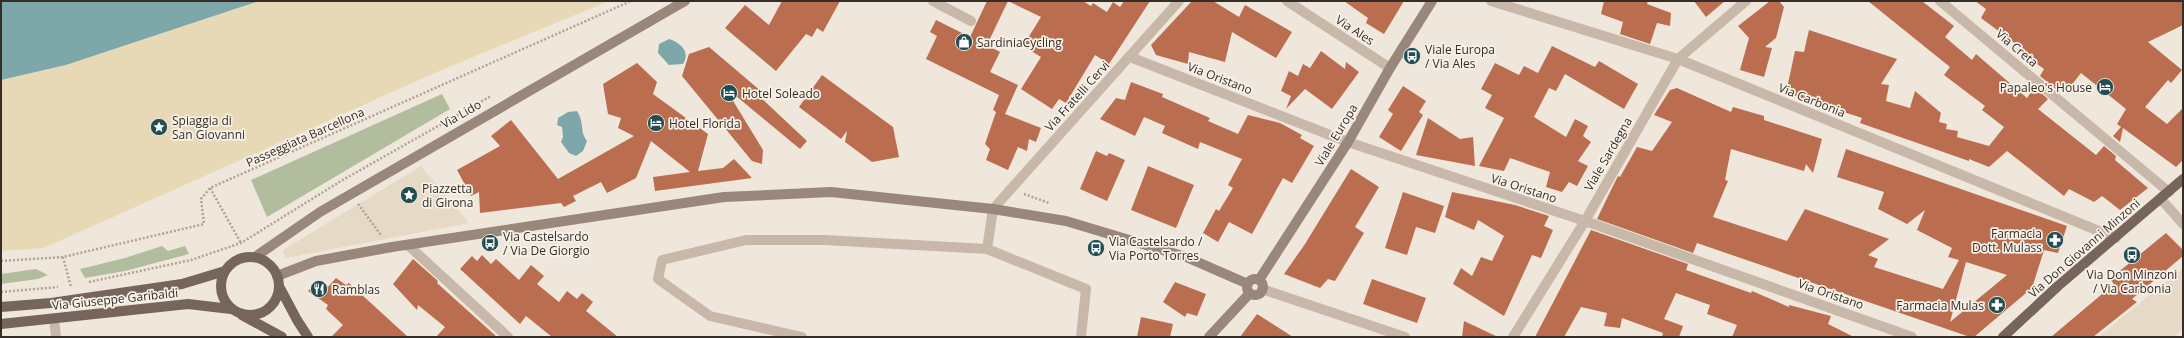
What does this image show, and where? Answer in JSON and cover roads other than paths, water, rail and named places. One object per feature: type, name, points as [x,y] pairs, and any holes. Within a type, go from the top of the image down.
[{"type":"main road","name":"Via Don Giovanni Minzoni","points":[[2002,337],[2058,286],[2116,238],[2183,179]]},
{"type":"main road","points":[[282,337],[235,311],[222,295],[221,279],[224,271],[238,258],[255,257],[269,263],[297,320],[308,337]]},
{"type":"main road","name":"Via Giuseppe Garibaldi","points":[[1,307],[52,303],[182,284],[224,271]]},
{"type":"main road","points":[[235,311],[253,315],[266,310],[273,304],[278,281]]},
{"type":"main road","name":"Via Giuseppe Garibaldi","points":[[1,324],[188,304],[235,311]]},
{"type":"street","name":"Via Lido","points":[[255,257],[320,212],[686,1]]},
{"type":"street","points":[[933,1],[971,21]]},
{"type":"street","name":"Via Fratelli Cervi","points":[[993,209],[1179,1]]},
{"type":"street","name":"Via Ales","points":[[1287,1],[1390,68]]},
{"type":"street","name":"Viale Europa","points":[[1260,285],[1348,142],[1390,68],[1432,1]]},
{"type":"street","name":"Via Carbonia","points":[[1492,1],[1678,59],[2116,238]]},
{"type":"street","name":"Viale Sardegna","points":[[1513,337],[1585,221],[1678,59],[1746,1]]},
{"type":"street","name":"Via Creta","points":[[1940,1],[2165,196],[2183,224]]},
{"type":"street","name":"Via Oristano","points":[[1130,57],[1348,142],[1585,221],[1912,337]]},
{"type":"street","points":[[278,281],[316,262],[392,247],[409,246],[724,197],[831,192],[993,209],[1066,221],[1102,230],[1186,257],[1249,289],[1257,295],[1260,285]]},
{"type":"street","points":[[987,249],[993,209]]},
{"type":"street","points":[[802,337],[710,316],[658,279],[662,260],[746,240],[824,240],[987,249],[1086,289],[1081,337]]},
{"type":"street","points":[[409,246],[508,337]]},
{"type":"street","points":[[1209,337],[1249,289],[1251,280],[1260,285],[1405,337]]},
{"type":"street","points":[[54,319],[56,337]]},
{"type":"water","points":[[1,1],[259,1],[66,65],[1,80]]},
{"type":"water","points":[[669,39],[677,42],[683,48],[686,55],[683,64],[669,65],[658,53],[659,44]]},
{"type":"water","points":[[577,111],[581,120],[583,134],[587,141],[583,151],[576,156],[569,153],[561,142],[563,137],[562,127],[557,125],[558,118],[568,112]]},
{"type":"place","name":"SardiniaCycling","points":[[964,42]]},
{"type":"place","name":"Viale Europa / Via Ales","points":[[1412,56]]},
{"type":"place","name":"Papaleo's House","points":[[2105,87]]},
{"type":"place","name":"Hotel Soleado","points":[[729,93]]},
{"type":"place","name":"Hotel Florida","points":[[656,123]]},
{"type":"place","name":"Spiaggia di San Giovanni","points":[[159,127]]},
{"type":"place","name":"Piazzetta di Girona","points":[[409,195]]},
{"type":"place","name":"Farmacia Dott. Mulass","points":[[2055,240]]},
{"type":"place","name":"Via Castelsardo / Via De Giorgio","points":[[490,243]]},
{"type":"place","name":"Via Castelsardo / Via Porto Torres","points":[[1096,248]]},
{"type":"place","name":"Via Don Minzoni / Via Carbonia","points":[[2132,255]]},
{"type":"place","name":"Ramblas","points":[[319,289]]},
{"type":"place","name":"Farmacia Mulas","points":[[1997,305]]}]
